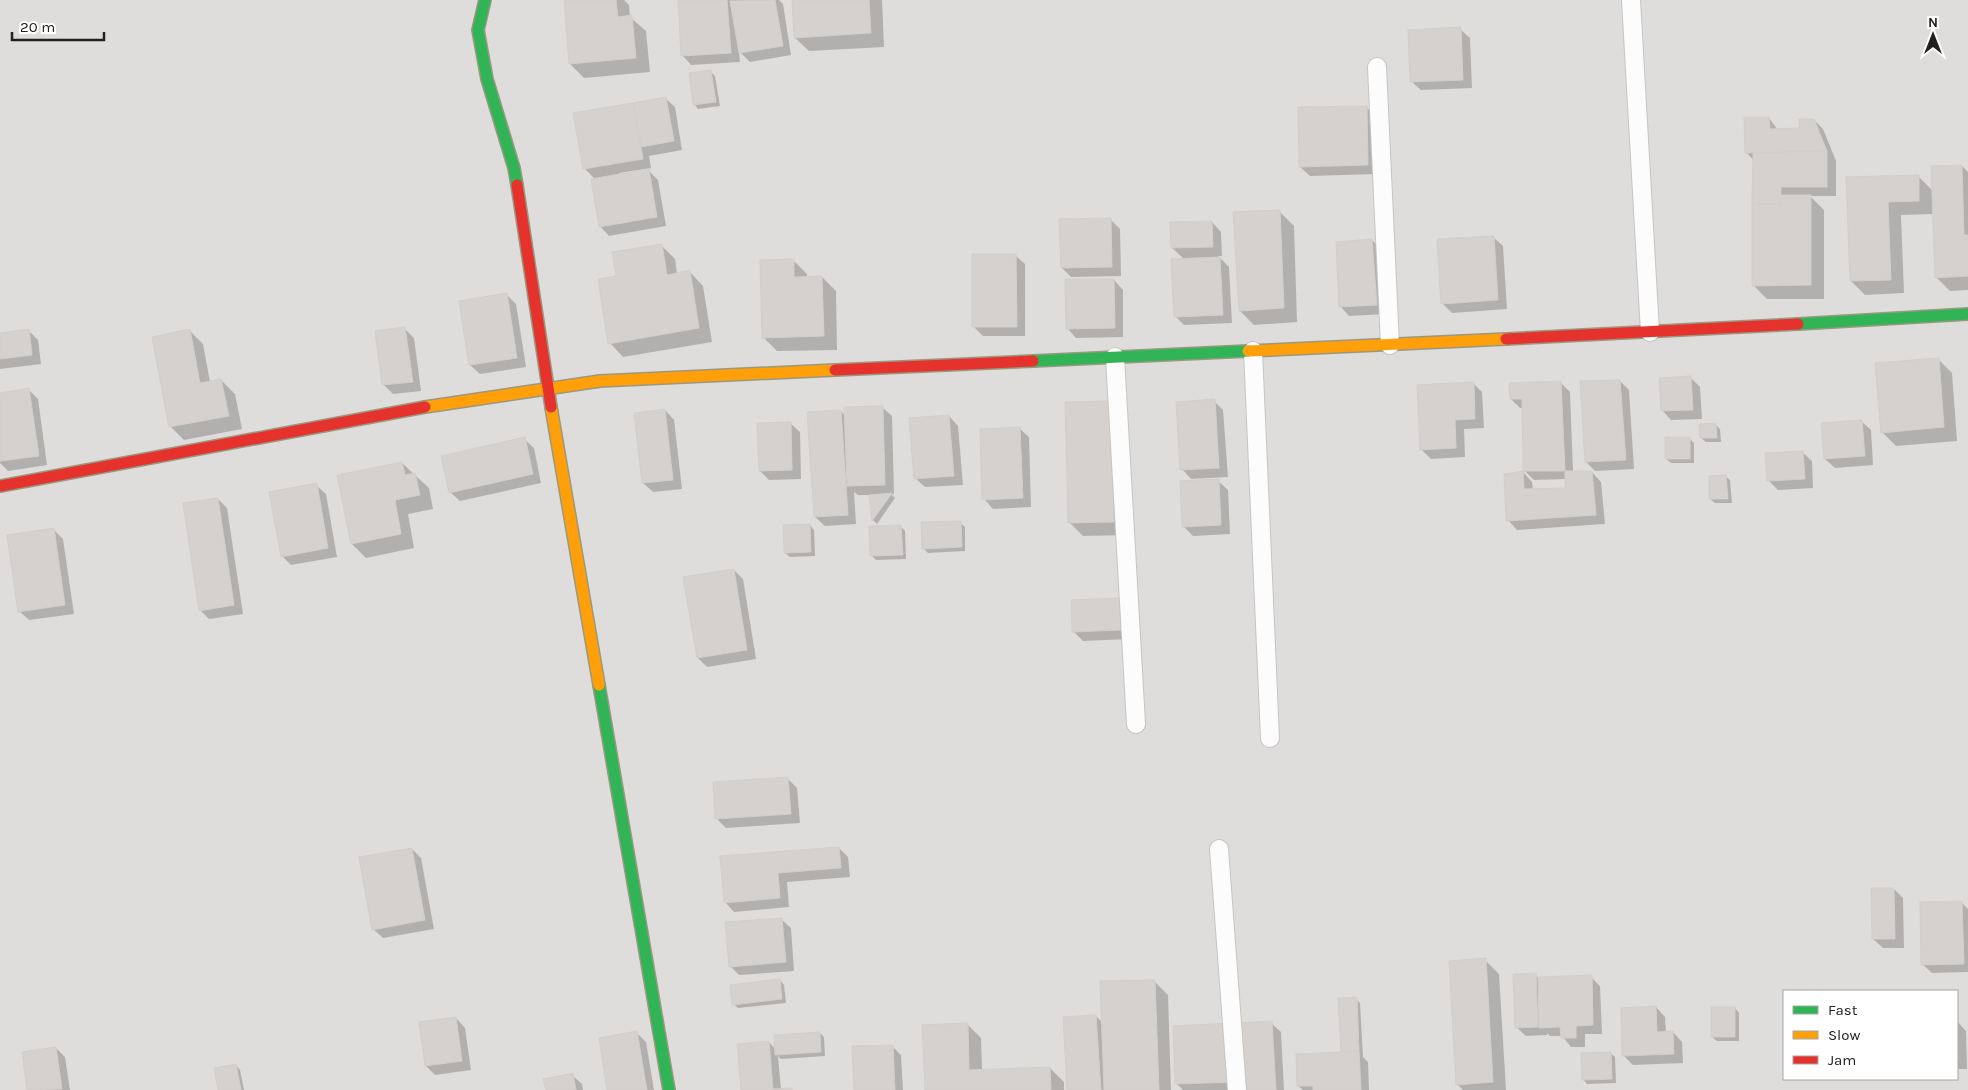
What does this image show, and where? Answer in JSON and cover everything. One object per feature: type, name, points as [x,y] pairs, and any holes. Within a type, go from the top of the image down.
[{"type":"street","points":[[485,0],[478,30],[487,79],[514,168],[548,389],[669,1090]]},
{"type":"street","points":[[0,486],[403,411],[600,381],[1390,345],[1968,314]]},
{"type":"lane","points":[[1631,0],[1650,332]]},
{"type":"lane","points":[[1377,67],[1390,345]]},
{"type":"lane","points":[[1253,351],[1270,738]]},
{"type":"lane","points":[[1115,357],[1136,724]]},
{"type":"lane","points":[[1218,849],[1237,1090]]},
{"type":"shaded area","points":[[0,0],[1968,0],[1968,1090],[0,1090]]},
{"type":"building","points":[[564,0],[616,0],[618,17],[632,15],[636,58],[569,64]]},
{"type":"building","points":[[678,0],[727,0],[731,53],[681,56]]},
{"type":"building","points":[[775,0],[783,46],[739,53],[730,1]]},
{"type":"building","points":[[792,0],[869,0],[871,33],[794,38]]},
{"type":"building","points":[[1461,27],[1463,80],[1410,82],[1408,30]]},
{"type":"building","points":[[711,70],[716,102],[693,105],[689,73]]},
{"type":"building","points":[[666,97],[674,141],[641,147],[633,103]]},
{"type":"building","points":[[633,103],[643,159],[583,169],[573,113]]},
{"type":"building","points":[[1367,106],[1368,165],[1299,167],[1298,107]]},
{"type":"building","points":[[1744,117],[1769,117],[1770,129],[1799,128],[1799,119],[1814,119],[1827,151],[1745,153]]},
{"type":"building","points":[[1827,151],[1827,187],[1781,187],[1781,204],[1752,204],[1753,153]]},
{"type":"building","points":[[1962,165],[1964,235],[1968,235],[1968,276],[1935,278],[1931,166]]},
{"type":"building","points":[[649,169],[657,217],[599,227],[591,179]]},
{"type":"building","points":[[1919,175],[1919,201],[1888,202],[1891,280],[1850,281],[1846,177]]},
{"type":"building","points":[[1781,195],[1811,195],[1811,285],[1752,286],[1752,204],[1781,204]]},
{"type":"building","points":[[1280,210],[1284,308],[1239,311],[1233,212]]},
{"type":"building","points":[[1111,218],[1112,267],[1061,268],[1059,219]]},
{"type":"building","points":[[1212,221],[1213,247],[1171,248],[1170,222]]},
{"type":"building","points":[[1494,236],[1498,300],[1441,304],[1437,239]]},
{"type":"building","points":[[1372,239],[1377,305],[1339,307],[1336,242]]},
{"type":"building","points":[[662,244],[667,275],[690,270],[699,328],[608,344],[598,279],[616,276],[612,252]]},
{"type":"building","points":[[972,254],[1016,254],[1017,327],[972,327]]},
{"type":"building","points":[[1220,257],[1223,315],[1174,317],[1171,259]]},
{"type":"building","points":[[794,259],[794,277],[822,276],[824,336],[762,338],[760,260]]},
{"type":"building","points":[[1065,279],[1114,279],[1115,328],[1066,329]]},
{"type":"building","points":[[507,293],[517,358],[469,365],[459,301]]},
{"type":"building","points":[[405,327],[413,382],[382,385],[375,331]]},
{"type":"building","points":[[29,329],[32,355],[0,359],[0,333]]},
{"type":"building","points":[[190,329],[200,383],[221,379],[229,416],[169,427],[152,337]]},
{"type":"building","points":[[1939,358],[1944,427],[1881,433],[1875,363]]},
{"type":"building","points":[[1691,376],[1693,410],[1661,411],[1659,378]]},
{"type":"building","points":[[1620,380],[1626,460],[1585,462],[1580,381]]},
{"type":"building","points":[[1561,381],[1565,471],[1523,471],[1522,399],[1510,399],[1509,383]]},
{"type":"building","points":[[1474,382],[1475,419],[1455,420],[1456,448],[1420,450],[1417,385]]},
{"type":"building","points":[[29,388],[39,456],[0,461],[0,393]]},
{"type":"building","points":[[1215,399],[1219,468],[1180,470],[1176,402]]},
{"type":"building","points":[[1111,401],[1114,522],[1068,523],[1065,402]]},
{"type":"building","points":[[883,406],[885,485],[847,486],[844,407]]},
{"type":"building","points":[[665,409],[673,480],[642,483],[634,413]]},
{"type":"building","points":[[841,410],[848,515],[814,517],[807,412]]},
{"type":"building","points":[[949,415],[954,476],[914,479],[909,418]]},
{"type":"building","points":[[1862,420],[1865,456],[1824,459],[1821,423]]},
{"type":"building","points":[[791,422],[792,470],[759,471],[757,423]]},
{"type":"building","points":[[1716,423],[1717,438],[1700,438],[1699,424]]},
{"type":"building","points":[[1020,427],[1023,498],[982,500],[980,429]]},
{"type":"building","points":[[525,437],[533,474],[449,493],[441,456]]},
{"type":"building","points":[[1665,437],[1690,437],[1690,459],[1665,459]]},
{"type":"building","points":[[1803,451],[1805,479],[1767,481],[1765,453]]},
{"type":"building","points":[[402,462],[405,475],[415,473],[420,495],[395,500],[401,534],[351,544],[337,475]]},
{"type":"building","points":[[1523,471],[1524,489],[1565,488],[1565,471],[1592,471],[1596,515],[1506,521],[1504,474]]},
{"type":"building","points":[[1726,475],[1728,499],[1709,499],[1709,476]]},
{"type":"building","points":[[1219,479],[1221,525],[1182,527],[1180,481]]},
{"type":"building","points":[[317,483],[328,548],[281,557],[269,492]]},
{"type":"building","points":[[892,493],[872,521],[869,495]]},
{"type":"building","points":[[218,498],[234,605],[199,611],[183,503]]},
{"type":"building","points":[[961,521],[962,547],[922,549],[921,522]]},
{"type":"building","points":[[810,524],[811,552],[784,553],[783,525]]},
{"type":"building","points":[[901,525],[903,555],[870,556],[869,526]]},
{"type":"building","points":[[54,528],[65,605],[18,612],[7,535]]},
{"type":"building","points":[[734,569],[747,650],[697,658],[683,577]]},
{"type":"building","points":[[1120,598],[1121,630],[1072,632],[1071,600]]},
{"type":"building","points":[[788,777],[791,814],[715,819],[713,782]]},
{"type":"building","points":[[839,847],[841,868],[778,873],[780,898],[724,903],[720,856]]},
{"type":"building","points":[[412,848],[425,920],[372,930],[359,857]]},
{"type":"building","points":[[1871,888],[1894,888],[1895,939],[1872,939]]},
{"type":"building","points":[[1962,901],[1964,964],[1921,965],[1920,902]]},
{"type":"building","points":[[782,918],[786,962],[729,967],[725,922]]},
{"type":"building","points":[[1486,958],[1493,1082],[1456,1085],[1449,961]]},
{"type":"building","points":[[1536,973],[1538,1027],[1515,1028],[1513,974]]},
{"type":"building","points":[[1592,975],[1593,1025],[1576,1026],[1576,1038],[1561,1038],[1560,1027],[1539,1028],[1538,977]]},
{"type":"building","points":[[780,979],[782,999],[732,1005],[730,985]]},
{"type":"building","points":[[1155,980],[1159,1090],[1104,1090],[1100,981]]},
{"type":"building","points":[[1357,997],[1359,1051],[1341,1052],[1338,998]]},
{"type":"building","points":[[1656,1006],[1657,1032],[1673,1031],[1674,1054],[1622,1056],[1621,1008]]},
{"type":"building","points":[[1711,1007],[1735,1007],[1735,1037],[1711,1037]]},
{"type":"building","points":[[1096,1015],[1101,1090],[1067,1090],[1063,1017]]},
{"type":"building","points":[[456,1017],[462,1061],[425,1066],[419,1022]]},
{"type":"building","points":[[1272,1021],[1276,1090],[1243,1090],[1240,1023]]},
{"type":"building","points":[[968,1023],[969,1070],[1050,1067],[1051,1090],[925,1090],[922,1025]]},
{"type":"building","points":[[1236,1023],[1238,1082],[1175,1084],[1173,1026]]},
{"type":"building","points":[[637,1031],[647,1090],[607,1090],[599,1038]]},
{"type":"building","points":[[820,1032],[821,1052],[775,1055],[774,1035]]},
{"type":"building","points":[[769,1041],[773,1089],[792,1088],[792,1090],[741,1090],[737,1044]]},
{"type":"building","points":[[893,1045],[895,1090],[854,1090],[852,1046]]},
{"type":"building","points":[[56,1047],[62,1089],[27,1090],[22,1052]]},
{"type":"building","points":[[1359,1051],[1361,1090],[1313,1090],[1313,1086],[1297,1086],[1296,1054]]},
{"type":"building","points":[[1611,1052],[1612,1079],[1582,1080],[1581,1053]]},
{"type":"building","points":[[236,1064],[241,1090],[218,1090],[214,1068]]},
{"type":"building","points":[[573,1073],[576,1090],[546,1090],[543,1079]]},
{"type":"traffic: fast","points":[[485,0],[478,30],[487,79],[514,168],[517,185]]},
{"type":"traffic: fast","points":[[1798,324],[1968,314]]},
{"type":"traffic: fast","points":[[1033,361],[1248,351]]},
{"type":"traffic: fast","points":[[599,685],[669,1090]]},
{"type":"traffic: slow","points":[[1248,351],[1506,339]]},
{"type":"traffic: slow","points":[[425,407],[600,381],[835,370]]},
{"type":"traffic: slow","points":[[551,407],[599,685]]},
{"type":"traffic: jam","points":[[517,185],[551,407]]},
{"type":"traffic: jam","points":[[1506,339],[1798,324]]},
{"type":"traffic: jam","points":[[835,370],[1033,361]]},
{"type":"traffic: jam","points":[[0,486],[425,407]]}]
